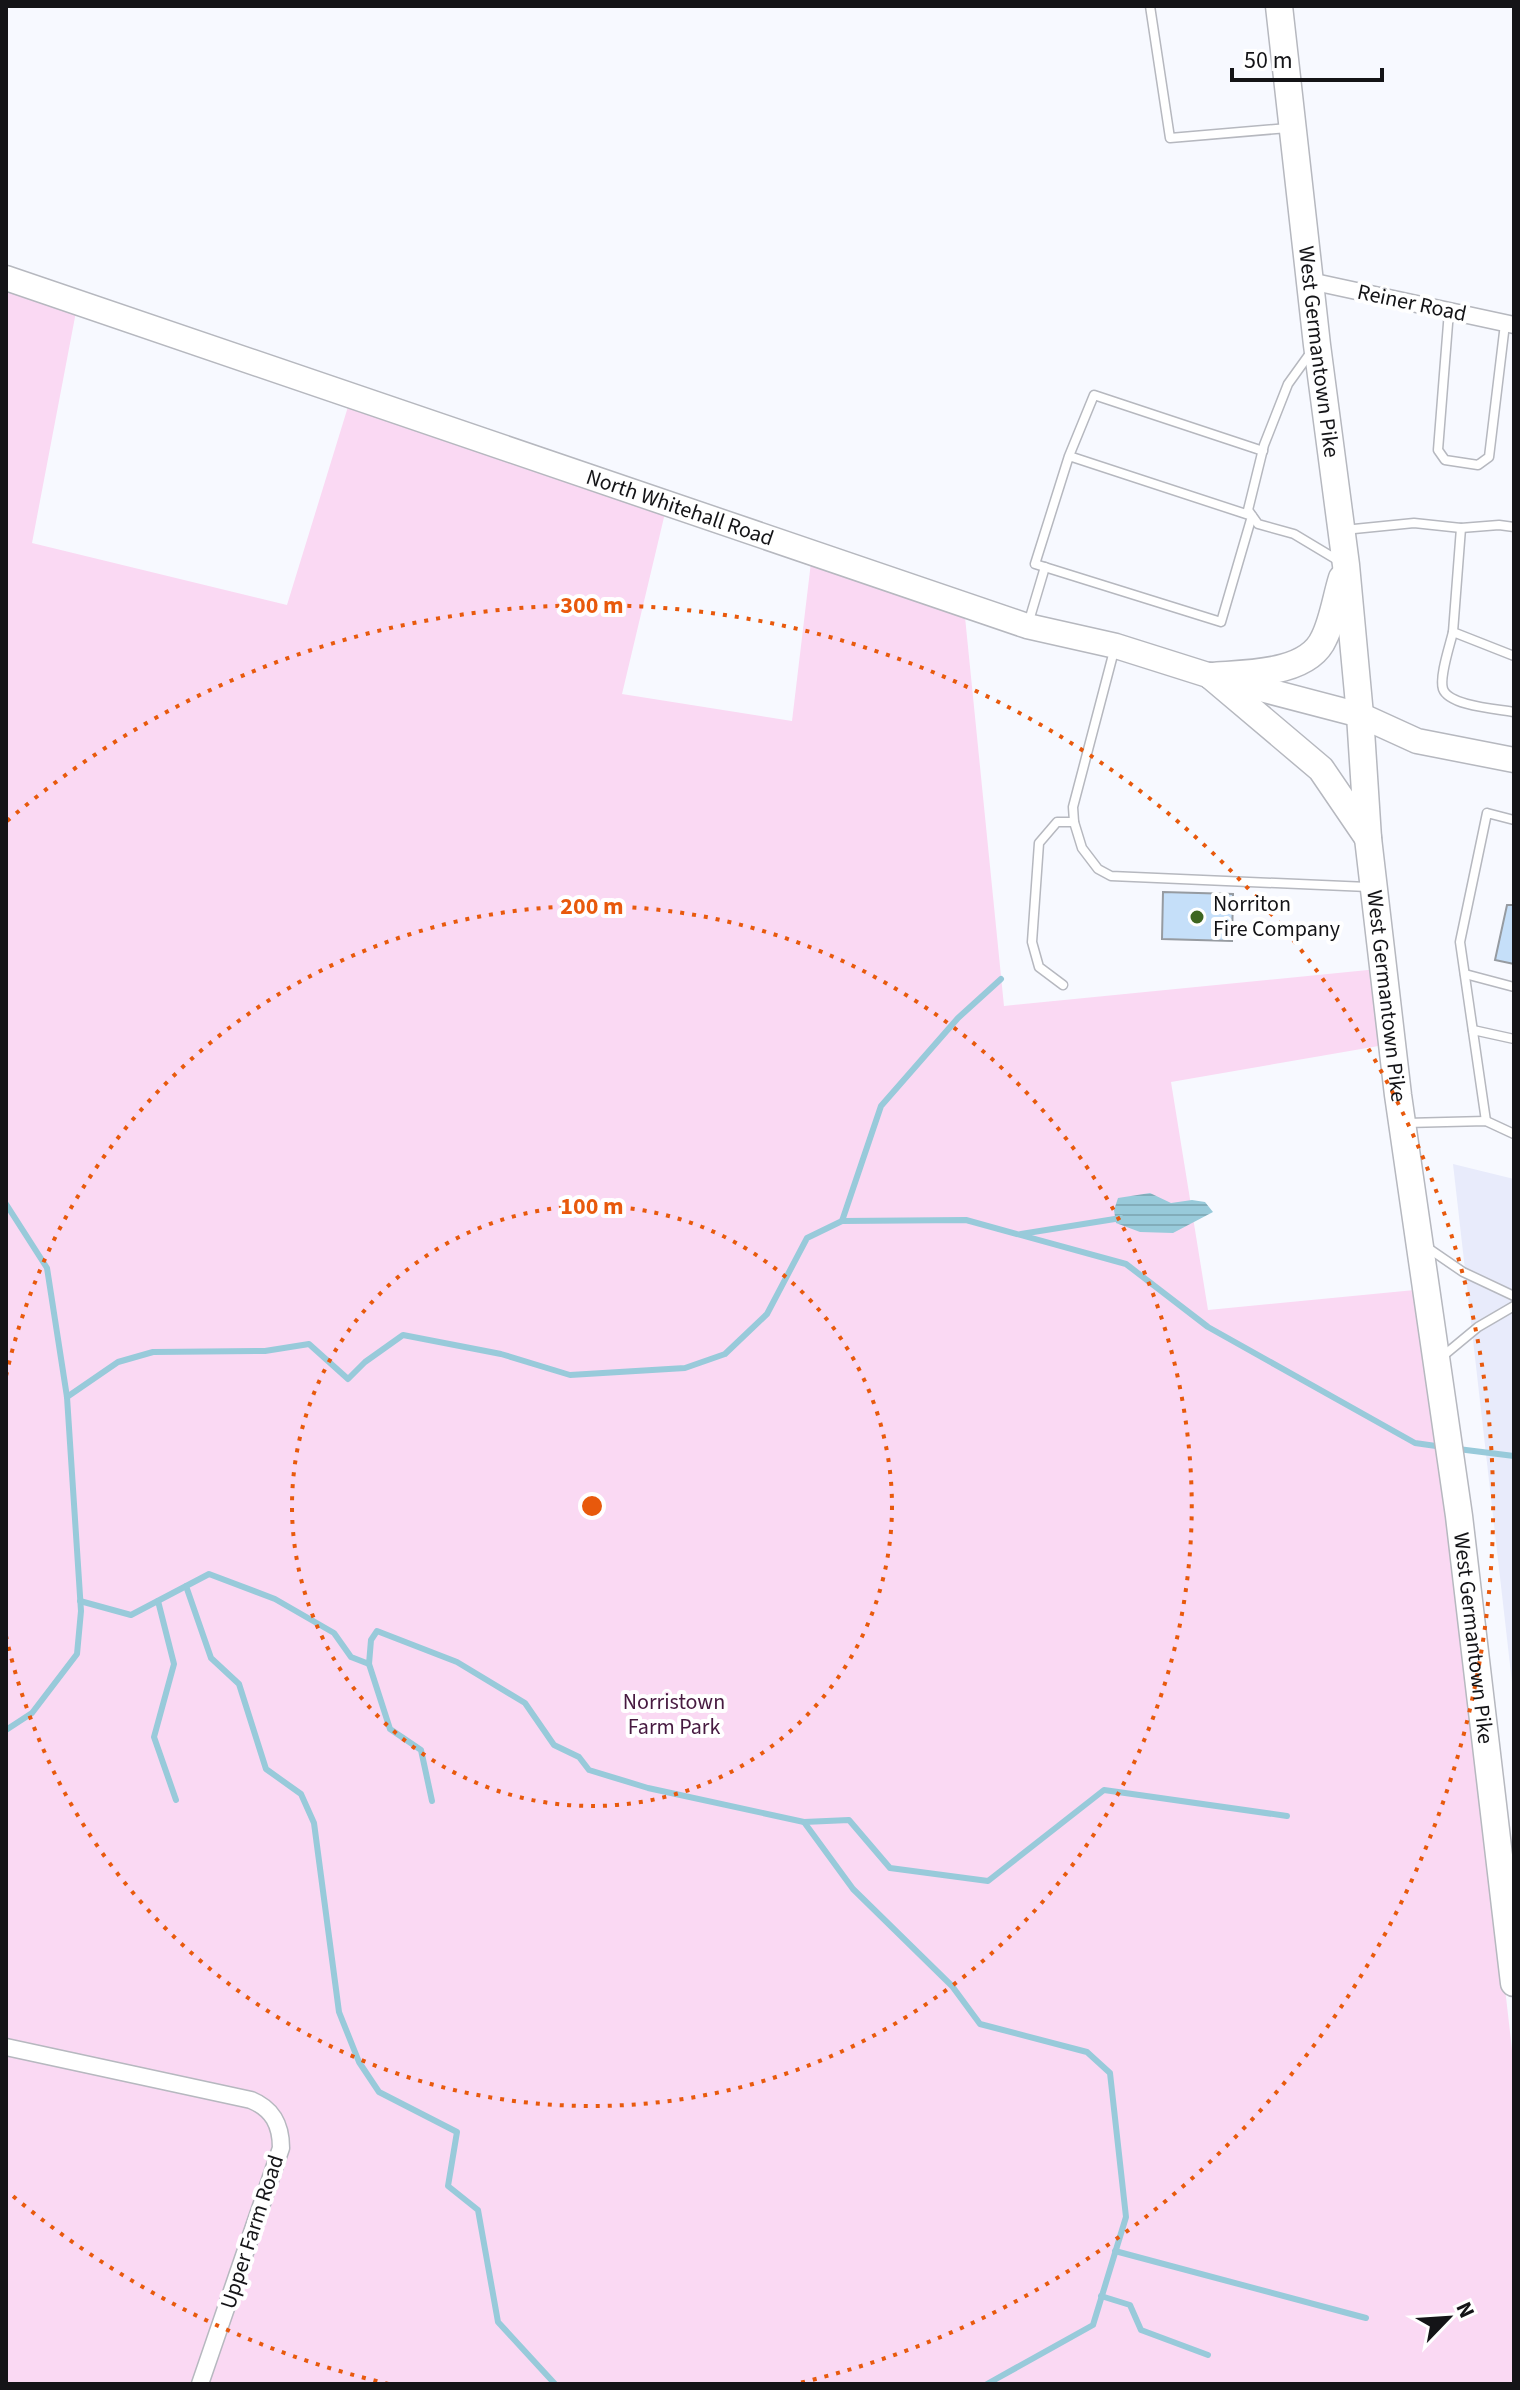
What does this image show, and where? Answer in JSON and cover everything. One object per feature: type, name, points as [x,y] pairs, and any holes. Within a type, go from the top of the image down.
[{"type":"main road","name":"West Germantown Pike","points":[[1279,6],[1317,345],[1346,565],[1368,838],[1401,1123],[1459,1516],[1514,1983]]},
{"type":"main road","name":"North Whitehall Road","points":[[6,278],[1027,626],[1116,646],[1211,676],[1360,715],[1417,741],[1514,760]]},
{"type":"main road","points":[[1211,676],[1288,669],[1303,659],[1324,641],[1346,565]]},
{"type":"main road","points":[[1211,676],[1321,769],[1368,838]]},
{"type":"street","name":"Reiner Road","points":[[1310,281],[1510,324]]},
{"type":"street","name":"Upper Farm Road","points":[[6,2047],[251,2100],[263,2105],[277,2123],[281,2148],[200,2384]]},
{"type":"lane","points":[[1150,6],[1170,138],[1293,128]]},
{"type":"lane","points":[[1449,311],[1438,450],[1445,460],[1478,465],[1489,457],[1510,324]]},
{"type":"lane","points":[[1317,345],[1288,384],[1263,451],[1248,510],[1258,524],[1294,534],[1346,565]]},
{"type":"lane","points":[[1252,516],[1221,622],[1035,564],[1069,456],[1094,395],[1263,451]]},
{"type":"lane","points":[[1069,456],[1252,516]]},
{"type":"lane","points":[[1341,530],[1414,523],[1461,528],[1514,527]]},
{"type":"lane","points":[[1461,528],[1453,632],[1442,688],[1447,696],[1458,702],[1514,712]]},
{"type":"lane","points":[[1027,626],[1045,567]]},
{"type":"lane","points":[[1453,632],[1514,656]]},
{"type":"lane","points":[[1116,646],[1075,793],[1074,822],[1088,858],[1098,869],[1111,876],[1373,887]]},
{"type":"lane","points":[[1486,1121],[1460,942],[1487,813],[1514,820]]},
{"type":"lane","points":[[1063,985],[1039,967],[1032,942],[1039,843],[1057,822],[1074,822]]},
{"type":"lane","points":[[1465,974],[1514,987]]},
{"type":"lane","points":[[1473,1030],[1514,1039]]},
{"type":"lane","points":[[1401,1123],[1486,1121],[1514,1134]]},
{"type":"lane","points":[[1418,1241],[1463,1272],[1514,1296]]},
{"type":"lane","points":[[1436,1362],[1478,1327],[1514,1306]]},
{"type":"shaded area","points":[[1453,1164],[1514,1179],[1514,1700]]},
{"type":"green space","name":"Norristown Farm Park","points":[[6,271],[79,296],[32,543],[287,605],[355,384],[665,513],[622,694],[792,721],[812,554],[965,617],[1004,1006],[1388,968],[1390,1044],[1171,1082],[1208,1310],[1425,1289],[1514,2067],[1514,2384],[6,2384]]},
{"type":"water","points":[[1150,1193],[1171,1203],[1205,1202],[1213,1212],[1173,1233],[1140,1232],[1116,1223],[1114,1210],[1118,1198]]},
{"type":"building","name":"Norriton Fire Company","points":[[1163,892],[1233,894],[1232,941],[1162,939]]},
{"type":"building","points":[[1507,905],[1514,905],[1514,964],[1495,960]]},
{"type":"waterway","points":[[842,1221],[881,1106],[958,1018],[1001,979]]},
{"type":"waterway","points":[[6,1204],[47,1268],[67,1397],[81,1611],[77,1654],[32,1713],[6,1730]]},
{"type":"waterway","points":[[1021,1234],[1121,1218]]},
{"type":"waterway","points":[[67,1397],[118,1362],[153,1352],[265,1351],[309,1344],[348,1379],[365,1362],[403,1335],[501,1354],[570,1375],[685,1368],[725,1354],[767,1314],[807,1238],[842,1221],[966,1220],[1126,1264],[1208,1327],[1415,1443],[1443,1447]]},
{"type":"waterway","points":[[1458,1449],[1514,1456]]},
{"type":"waterway","points":[[80,1601],[131,1615],[209,1574],[275,1599],[334,1633],[351,1657],[369,1664],[371,1640],[377,1631],[457,1662],[525,1703],[554,1745],[579,1757],[589,1770],[648,1788],[804,1822],[853,1889],[952,1986],[980,2024],[1087,2052],[1110,2073],[1126,2217],[1093,2325],[987,2384]]},
{"type":"waterway","points":[[186,1586],[211,1658],[239,1684],[266,1769],[301,1794],[314,1823],[339,2012],[359,2062],[379,2092],[457,2132],[448,2186],[478,2210],[498,2322],[555,2384]]},
{"type":"waterway","points":[[158,1601],[174,1664],[154,1737],[176,1800]]},
{"type":"waterway","points":[[369,1664],[390,1729],[421,1750],[432,1801]]},
{"type":"waterway","points":[[804,1822],[849,1820],[890,1868],[988,1881],[1104,1790],[1287,1816]]},
{"type":"waterway","points":[[1115,2251],[1366,2318]]},
{"type":"waterway","points":[[1101,2296],[1130,2305],[1141,2330],[1208,2355]]},
{"type":"place","name":"Norriton Fire Company","points":[[1197,917]]}]
